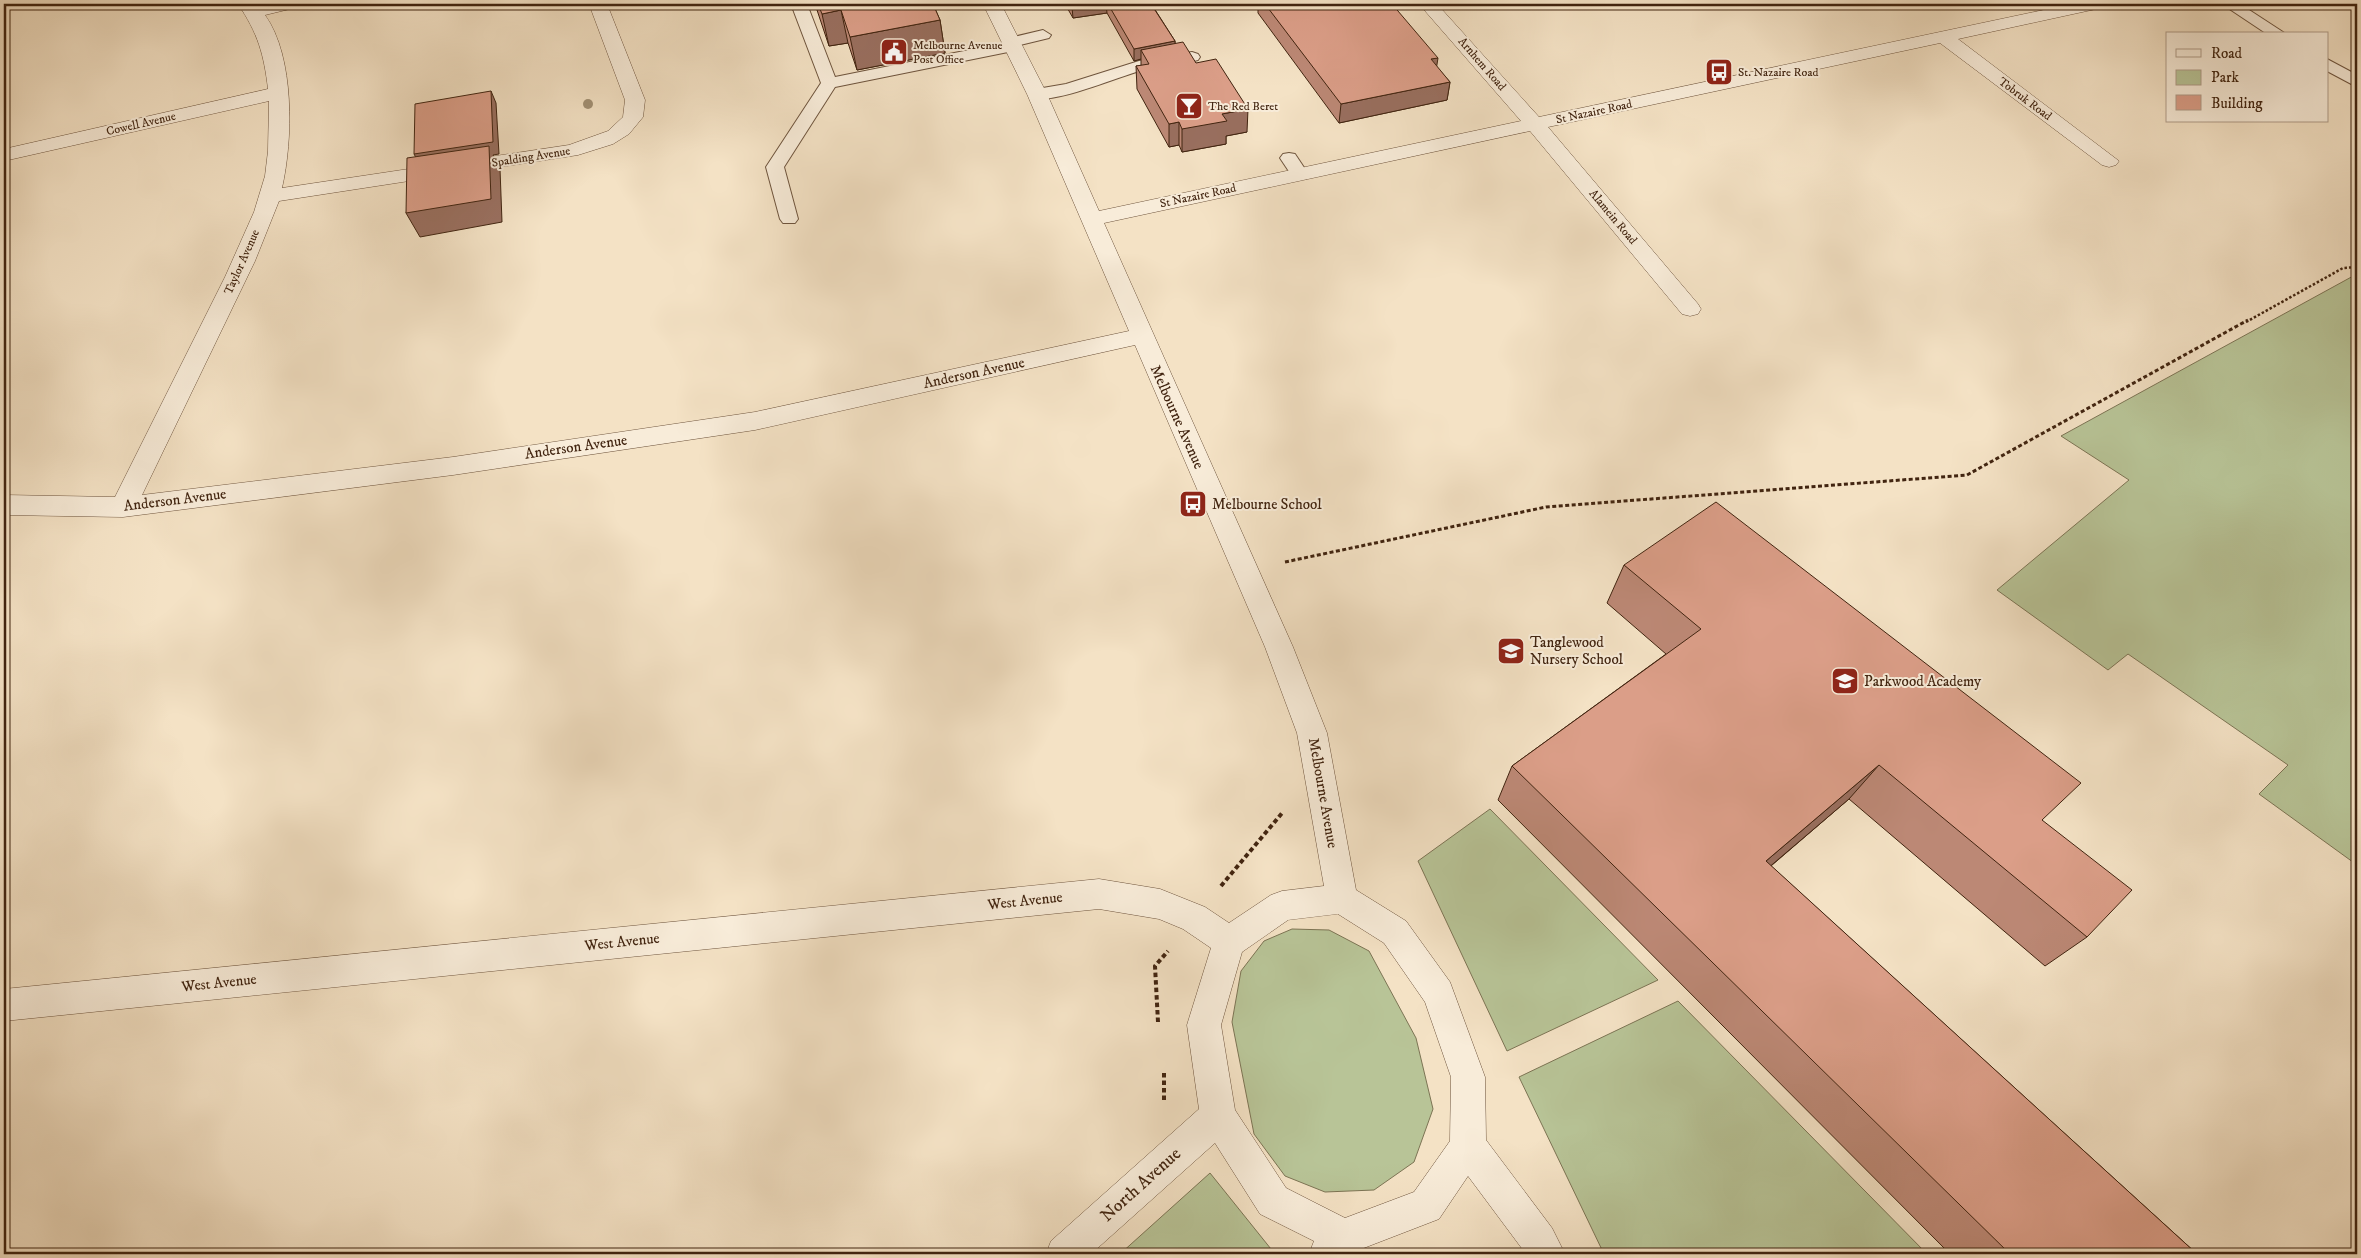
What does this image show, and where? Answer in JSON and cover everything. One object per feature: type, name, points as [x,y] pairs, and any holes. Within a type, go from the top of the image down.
[{"type":"street","points":[[252,8],[288,4]]},
{"type":"street","name":"Spalding Avenue","points":[[270,196],[571,151],[599,143],[620,132],[633,117],[635,100],[598,4]]},
{"type":"street","name":"Melbourne Avenue","points":[[992,4],[1037,94],[1141,336],[1279,647],[1312,733],[1342,899]]},
{"type":"street","name":"Arnhem Road","points":[[1428,4],[1535,125]]},
{"type":"street","name":"St Nazaire Road","points":[[1092,219],[2096,4]]},
{"type":"street","name":"Taylor Avenue","points":[[123,507],[244,259],[270,196],[278,154],[278,93],[274,64],[252,8]]},
{"type":"street","name":"Tobruk Road","points":[[1942,36],[2108,161]]},
{"type":"street","name":"Cowell Avenue","points":[[4,155],[278,93]]},
{"type":"street","name":"Alamein Road","points":[[1535,125],[1690,309]]},
{"type":"street","name":"Anderson Avenue","points":[[4,506],[123,507],[453,466],[755,421],[1141,336]]},
{"type":"street","name":"West Avenue","points":[[4,1005],[1099,894],[1160,904],[1194,918],[1230,942]]},
{"type":"street","points":[[1342,899],[1395,932],[1438,993],[1468,1077],[1468,1146],[1426,1206],[1335,1246],[1273,1201],[1218,1116],[1204,1025],[1230,942],[1282,906],[1342,899]]},
{"type":"street","name":"North Avenue","points":[[1064,1254],[1218,1116]]},
{"type":"street","points":[[1468,1146],[1540,1241],[1546,1254]]},
{"type":"lane","points":[[799,4],[829,83]]},
{"type":"lane","points":[[2230,4],[2275,32]]},
{"type":"lane","points":[[789,219],[775,167],[829,83],[1012,44],[1043,35]]},
{"type":"lane","points":[[1037,94],[1069,88],[1139,66],[1192,57]]},
{"type":"lane","points":[[2328,65],[2357,82]]},
{"type":"lane","points":[[1289,158],[1300,175]]},
{"type":"path","points":[[1245,570],[1546,507],[1967,474],[2343,268],[2357,267]]},
{"type":"green space","points":[[2355,275],[2357,278],[2357,865],[2259,794],[2288,765],[2128,654],[2108,670],[1997,590],[2129,480],[2061,436]]},
{"type":"green space","points":[[1490,809],[1658,980],[1507,1051],[1418,861]]},
{"type":"green space","points":[[1292,929],[1329,930],[1369,951],[1416,1038],[1433,1109],[1414,1162],[1374,1190],[1325,1192],[1285,1176],[1254,1134],[1232,1022],[1241,971],[1264,941]]},
{"type":"green space","points":[[1678,1001],[1927,1254],[1604,1254],[1519,1077]]},
{"type":"green space","points":[[1210,1173],[1275,1254],[1120,1254]]},
{"type":"building","points":[[818,4],[933,4],[940,20],[850,37],[841,10],[822,14]]},
{"type":"building","points":[[1071,4],[1090,4],[1072,7]]},
{"type":"building","points":[[1108,4],[1151,4],[1175,41],[1134,49]]},
{"type":"building","points":[[1265,4],[1392,4],[1438,58],[1431,59],[1450,82],[1341,104]]},
{"type":"building","points":[[1183,42],[1196,63],[1216,59],[1248,109],[1222,114],[1227,121],[1182,129],[1179,122],[1169,124],[1136,66],[1149,64],[1141,50]]},
{"type":"building","points":[[491,91],[493,142],[414,154],[415,104]]},
{"type":"building","points":[[489,146],[491,199],[406,213],[407,158]]},
{"type":"building","points":[[1716,502],[2081,783],[2042,820],[2132,890],[2087,937],[1879,765],[1766,861],[2197,1254],[2010,1254],[1512,766],[1701,629],[1624,565]]},
{"type":"place","name":"Melbourne Avenue Post Office","points":[[894,52]]},
{"type":"place","name":"St. Nazaire Road","points":[[1719,72]]},
{"type":"place","name":"The Red Beret","points":[[1189,106]]},
{"type":"place","name":"Melbourne School","points":[[1193,504]]},
{"type":"place","name":"Tanglewood Nursery School","points":[[1511,651]]},
{"type":"place","name":"Parkwood Academy","points":[[1845,681]]}]
